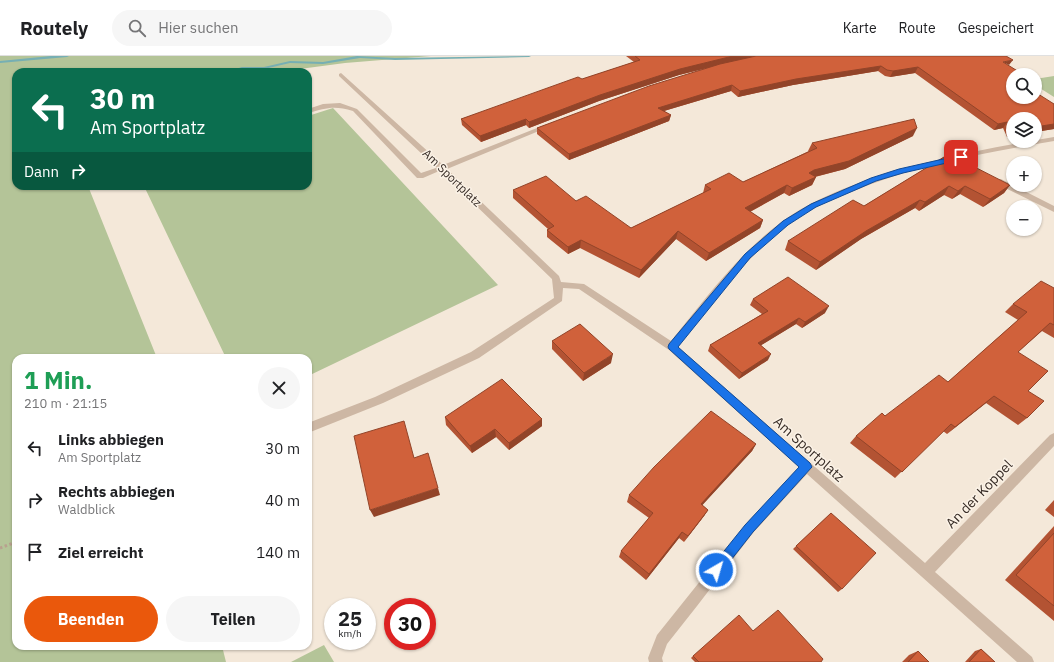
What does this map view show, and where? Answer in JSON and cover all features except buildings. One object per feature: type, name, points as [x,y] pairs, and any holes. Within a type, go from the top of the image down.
[{"type":"street","name":"Am Sportplatz","points":[[341,75],[442,168],[556,278],[557,285],[581,286],[672,347],[1027,662]]},
{"type":"street","points":[[312,110],[323,106],[340,104],[355,110],[420,176],[557,122]]},
{"type":"street","points":[[672,347],[748,256],[785,223],[813,206],[874,179],[901,171],[964,160],[1054,139]]},
{"type":"street","points":[[992,178],[1054,209]]},
{"type":"street","points":[[312,426],[379,400],[475,354],[559,299],[557,285]]},
{"type":"street","name":"An der Koppel","points":[[926,572],[1054,438]]},
{"type":"street","points":[[656,662],[655,658],[662,640],[692,601],[749,529],[806,467]]},
{"type":"path","points":[[0,548],[12,544]]},
{"type":"green space","points":[[0,56],[431,56],[345,63],[307,68],[12,68],[12,190],[90,190],[155,354],[12,354],[12,650],[223,650],[226,662],[0,662]]},
{"type":"green space","points":[[1054,76],[1054,97],[1042,89],[1042,78]]},
{"type":"green space","points":[[333,108],[498,285],[312,374],[312,354],[224,354],[146,190],[312,190],[312,115]]},
{"type":"green space","points":[[324,645],[324,650],[327,650],[334,662],[291,662]]},
{"type":"waterway","points":[[0,62],[67,56]]},
{"type":"waterway","points":[[264,68],[290,62],[323,63],[360,57],[395,59],[529,56]]},
{"type":"waterway","points":[[242,68],[264,68]]},
{"type":"route","points":[[716,570],[749,529],[806,467],[672,347],[748,256],[785,223],[813,206],[874,179],[961,157]]}]
